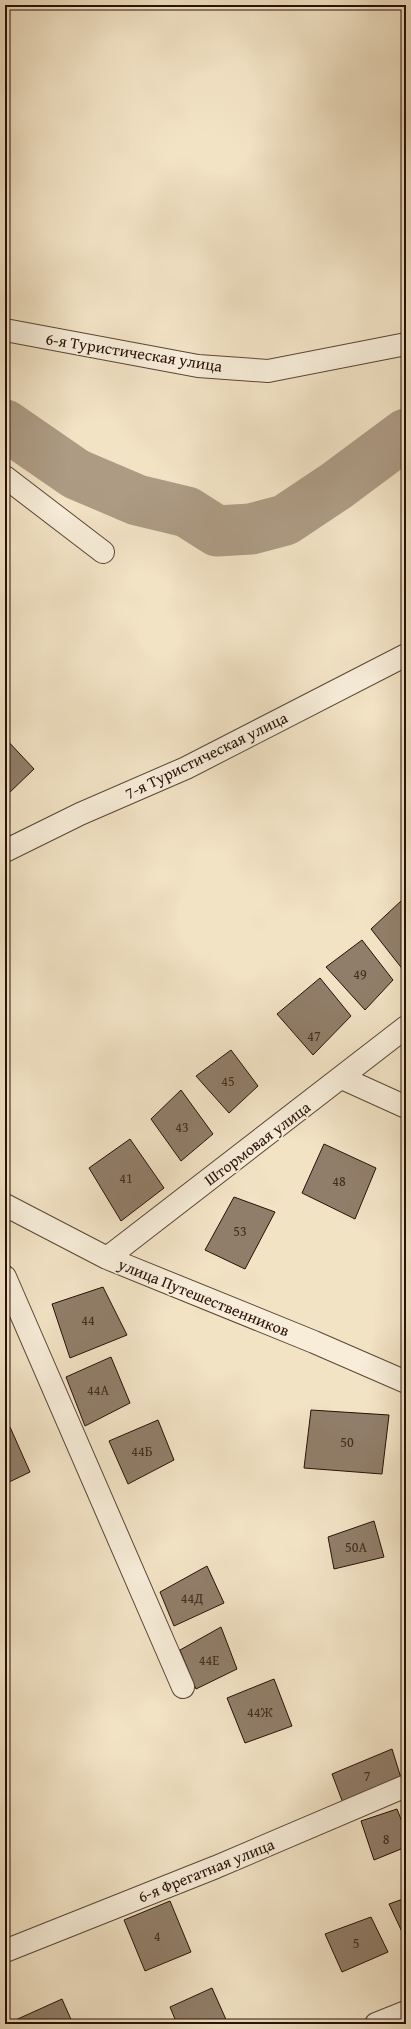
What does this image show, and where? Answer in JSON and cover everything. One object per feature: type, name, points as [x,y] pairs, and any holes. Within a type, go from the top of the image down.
[{"type":"street","name":"6-я Туристическая улица","points":[[5,330],[198,366],[268,371],[406,344]]},
{"type":"street","points":[[5,477],[103,552]]},
{"type":"street","name":"7-я Туристическая улица","points":[[5,851],[80,814],[186,768],[406,655]]},
{"type":"street","name":"Штормовая улица","points":[[108,1258],[406,1027]]},
{"type":"street","points":[[342,1078],[406,1107]]},
{"type":"street","name":"улица Путешественников","points":[[8,1213],[108,1258],[314,1342],[406,1382]]},
{"type":"street","points":[[5,1276],[183,1687]]},
{"type":"street","name":"6-я Фрегатная улица","points":[[5,1951],[216,1867],[406,1786]]},
{"type":"street","points":[[376,2024],[406,2012]]},
{"type":"building","points":[[5,738],[34,769],[8,794],[5,790]]},
{"type":"building","points":[[401,901],[406,907],[406,969],[404,971],[371,929]]},
{"type":"building","points":[[362,940],[393,980],[365,1010],[326,967]]},
{"type":"building","points":[[320,978],[351,1016],[313,1055],[277,1014]]},
{"type":"building","points":[[231,1050],[258,1086],[229,1113],[196,1076]]},
{"type":"building","points":[[181,1090],[213,1134],[181,1161],[151,1119]]},
{"type":"building","points":[[130,1139],[164,1188],[121,1221],[89,1168]]},
{"type":"building","points":[[324,1144],[376,1168],[355,1219],[302,1193]]},
{"type":"building","points":[[234,1197],[275,1212],[245,1269],[205,1250]]},
{"type":"building","points":[[103,1287],[127,1335],[70,1358],[52,1304]]},
{"type":"building","points":[[111,1357],[130,1403],[85,1426],[66,1377]]},
{"type":"building","points":[[311,1410],[389,1415],[382,1474],[304,1468]]},
{"type":"building","points":[[158,1420],[174,1460],[128,1484],[109,1441]]},
{"type":"building","points":[[10,1427],[30,1472],[5,1484],[5,1429]]},
{"type":"building","points":[[374,1521],[384,1557],[334,1569],[328,1537]]},
{"type":"building","points":[[207,1566],[224,1603],[174,1626],[160,1592]]},
{"type":"building","points":[[221,1627],[237,1669],[196,1689],[180,1650]]},
{"type":"building","points":[[274,1679],[292,1726],[245,1743],[227,1698]]},
{"type":"building","points":[[392,1749],[401,1778],[343,1803],[332,1774]]},
{"type":"building","points":[[397,1809],[406,1832],[406,1847],[374,1860],[361,1821]]},
{"type":"building","points":[[406,1898],[406,1933],[403,1934],[389,1904]]},
{"type":"building","points":[[170,1901],[191,1952],[145,1971],[124,1920]]},
{"type":"building","points":[[371,1917],[388,1952],[342,1972],[325,1934]]},
{"type":"building","points":[[212,1988],[228,2024],[177,2024],[170,2007]]},
{"type":"building","points":[[62,1999],[73,2024],[12,2024],[11,2022]]},
{"type":"waterway","points":[[5,425],[76,474],[137,500],[187,512],[217,531],[251,529],[285,520],[336,486],[406,434]]}]
